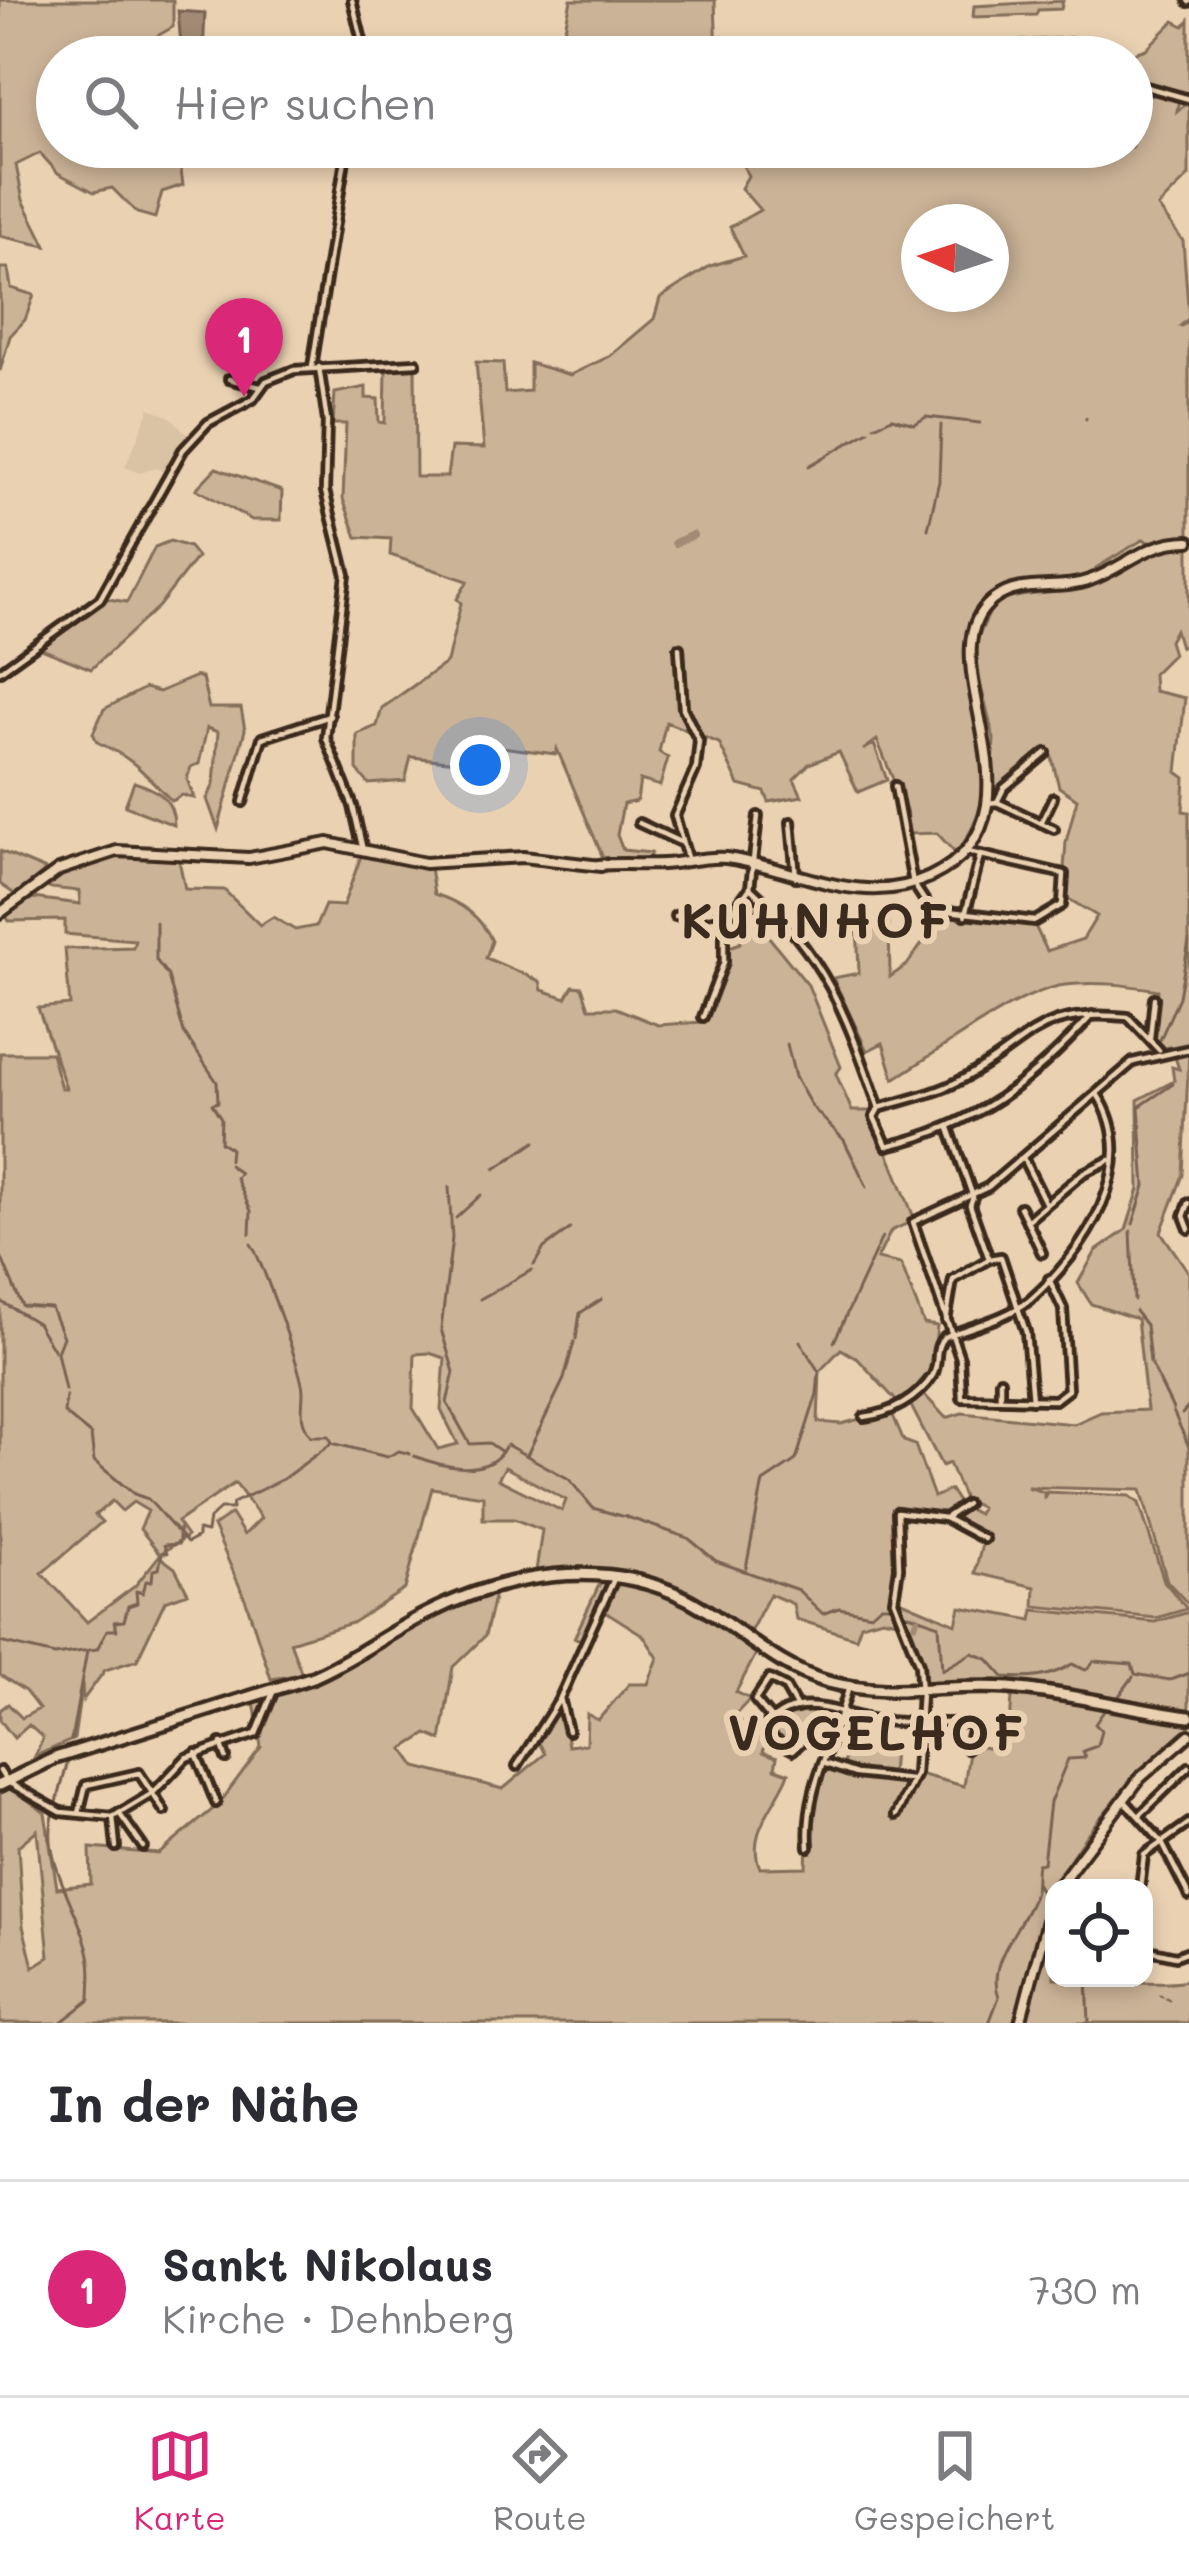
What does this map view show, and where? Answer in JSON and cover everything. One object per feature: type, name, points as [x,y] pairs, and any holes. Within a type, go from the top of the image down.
[{"type":"main road","points":[[2,1779],[349,1662],[424,1615],[528,1577],[569,1573],[673,1592],[801,1672],[849,1686],[905,1695],[1033,1690],[1189,1718]]},
{"type":"street","points":[[352,0],[361,36]]},
{"type":"street","points":[[1153,89],[1189,99]]},
{"type":"street","points":[[343,168],[315,367],[328,421],[325,491],[346,575],[328,744],[353,806],[362,846]]},
{"type":"street","points":[[0,671],[100,598],[183,450],[208,423],[253,399],[276,376],[315,367],[416,363]]},
{"type":"street","points":[[229,379],[260,387]]},
{"type":"street","points":[[0,913],[59,869],[117,850],[249,858],[320,844],[362,846],[425,863],[523,857],[599,866],[725,858],[862,889],[913,883],[942,870],[963,851],[986,803],[990,767],[984,718],[967,659],[971,632],[985,607],[1011,590],[1088,581],[1147,548],[1189,541]]},
{"type":"street","points":[[679,648],[683,708],[699,741],[696,769],[676,816],[688,861]]},
{"type":"street","points":[[243,802],[262,738],[330,716]]},
{"type":"street","points":[[997,802],[1004,788],[1046,753]]},
{"type":"street","points":[[895,786],[913,883],[930,909],[1035,921],[1062,905],[1064,874],[963,851]]},
{"type":"street","points":[[1041,823],[1053,798]]},
{"type":"street","points":[[986,803],[997,802],[1054,829]]},
{"type":"street","points":[[703,1017],[724,962],[724,923],[750,888],[758,816]]},
{"type":"street","points":[[791,822],[796,877]]},
{"type":"street","points":[[639,823],[680,842]]},
{"type":"street","points":[[965,915],[980,855]]},
{"type":"street","points":[[599,866],[656,865]]},
{"type":"street","points":[[750,888],[789,923],[830,980],[879,1108]]},
{"type":"street","points":[[675,916],[731,914]]},
{"type":"street","points":[[1150,1038],[1154,998]]},
{"type":"street","points":[[1092,1015],[1027,1083],[949,1128],[886,1146],[874,1118],[879,1108],[956,1083],[1049,1022],[1092,1015],[1128,1017],[1161,1052]]},
{"type":"street","points":[[1049,1279],[1063,1310],[1069,1390],[1055,1400],[962,1397],[960,1358],[913,1222],[970,1200],[1133,1061],[1189,1049]]},
{"type":"street","points":[[864,1417],[902,1406],[931,1377],[939,1341],[1019,1307],[1049,1279],[1100,1216],[1110,1160],[1108,1115],[1097,1094]]},
{"type":"street","points":[[949,1128],[988,1258]]},
{"type":"street","points":[[1023,1158],[1046,1204]]},
{"type":"street","points":[[1027,1221],[1083,1173],[1110,1160]]},
{"type":"street","points":[[1189,1203],[1184,1216],[1189,1230]]},
{"type":"street","points":[[1020,1207],[1042,1253]]},
{"type":"street","points":[[946,1321],[953,1280],[988,1258],[1001,1257],[1019,1307],[1032,1400]]},
{"type":"street","points":[[1000,1380],[1000,1398]]},
{"type":"street","points":[[945,1518],[966,1504]]},
{"type":"street","points":[[896,1815],[911,1780],[921,1693],[919,1664],[894,1600],[899,1568],[897,1512],[945,1518],[984,1539]]},
{"type":"street","points":[[517,1766],[560,1698],[614,1579]]},
{"type":"street","points":[[772,1720],[755,1700],[769,1679],[785,1688],[796,1708]]},
{"type":"street","points":[[809,1847],[807,1806],[849,1686]]},
{"type":"street","points":[[2,1779],[39,1802],[79,1815],[116,1815],[153,1793],[196,1753],[256,1733],[274,1690]]},
{"type":"street","points":[[560,1698],[568,1731]]},
{"type":"street","points":[[831,1744],[808,1736],[793,1750],[764,1738],[762,1730],[796,1708],[815,1704],[869,1719],[974,1723],[968,1750]]},
{"type":"street","points":[[1064,1879],[1123,1798],[1189,1735]]},
{"type":"street","points":[[221,1743],[226,1758]]},
{"type":"street","points":[[196,1753],[216,1803]]},
{"type":"street","points":[[821,1760],[856,1774],[911,1780]]},
{"type":"street","points":[[1140,1815],[1189,1767]]},
{"type":"street","points":[[79,1815],[80,1794],[86,1785],[139,1772],[164,1811]]},
{"type":"street","points":[[1123,1798],[1160,1841],[1189,1896]]},
{"type":"street","points":[[116,1815],[116,1847]]},
{"type":"street","points":[[116,1815],[143,1847]]},
{"type":"street","points":[[1140,1879],[1141,1860],[1189,1823]]},
{"type":"street","points":[[1020,2023],[1045,1929]]},
{"type":"street","points":[[1153,1951],[1176,1956],[1189,1951]]},
{"type":"shaded area","points":[[0,0],[173,0],[173,27],[157,36],[36,36],[36,155],[16,165],[23,200],[46,246],[0,236]]},
{"type":"shaded area","points":[[571,0],[715,0],[716,36],[563,36]]},
{"type":"shaded area","points":[[1063,1],[1061,9],[1038,10],[1036,15],[973,17],[974,6]]},
{"type":"shaded area","points":[[178,11],[205,13],[204,36],[180,36]]},
{"type":"shaded area","points":[[1189,20],[1189,97],[1168,94],[1179,99],[1177,111],[1189,100],[1189,176],[1158,207],[1183,241],[1189,318],[1179,327],[1189,322],[1189,644],[1180,647],[1175,630],[1169,641],[1173,654],[1153,674],[1154,691],[1185,698],[1177,772],[1185,778],[1183,811],[1189,812],[1189,1044],[1163,1048],[1152,1036],[1158,990],[1065,985],[1001,1011],[894,1079],[883,1043],[867,1051],[833,978],[859,973],[857,921],[889,922],[890,977],[907,965],[943,914],[1033,922],[1047,951],[1083,939],[1097,916],[1062,895],[1066,842],[1077,799],[1059,787],[1052,758],[1044,756],[1003,787],[998,798],[991,797],[994,739],[972,650],[993,605],[1096,582],[1156,549],[1144,539],[1096,568],[1098,574],[1017,585],[985,602],[972,618],[966,654],[987,770],[978,814],[956,854],[937,833],[909,834],[906,811],[877,740],[863,750],[874,744],[887,780],[858,792],[839,752],[809,764],[794,779],[802,796],[769,802],[765,792],[739,785],[719,743],[666,722],[659,752],[668,758],[660,786],[640,780],[637,801],[623,804],[617,835],[623,850],[651,853],[646,862],[604,860],[557,749],[556,754],[486,745],[494,766],[411,757],[405,781],[369,784],[357,770],[357,734],[377,726],[382,708],[447,662],[461,603],[457,599],[468,581],[390,555],[391,539],[357,537],[343,499],[346,424],[333,424],[335,393],[366,387],[366,398],[378,399],[379,422],[385,423],[386,369],[415,365],[416,477],[447,477],[451,447],[484,448],[476,362],[503,363],[505,393],[530,391],[530,363],[570,375],[610,356],[654,319],[660,298],[710,266],[744,256],[730,227],[760,210],[741,188],[748,176],[744,168],[1153,168],[1153,42],[1174,21],[1184,26]]},
{"type":"shaded area","points":[[54,168],[181,168],[183,185],[162,192],[155,218],[137,213],[112,188],[94,192]]},
{"type":"shaded area","points":[[0,268],[8,268],[11,288],[34,295],[25,320],[10,336],[0,371]]},
{"type":"shaded area","points":[[150,408],[172,418],[190,438],[169,475],[156,468],[140,473],[125,467]]},
{"type":"shaded area","points":[[216,468],[282,491],[281,520],[252,520],[196,489]]},
{"type":"shaded area","points":[[170,541],[189,547],[197,557],[159,606],[91,669],[39,648],[103,598],[127,602],[155,547]]},
{"type":"shaded area","points":[[196,676],[202,678],[209,708],[241,708],[245,730],[218,829],[207,799],[214,784],[218,732],[207,728],[199,764],[191,767],[187,779],[194,798],[182,795],[172,801],[131,761],[97,742],[93,733],[104,709],[145,688],[159,692]]},
{"type":"shaded area","points":[[134,782],[163,796],[174,825],[125,806]]},
{"type":"shaded area","points":[[0,851],[46,870],[16,895],[0,884]]},
{"type":"shaded area","points":[[362,853],[430,867],[434,894],[469,911],[487,932],[492,941],[486,958],[540,981],[542,990],[566,998],[573,986],[582,987],[589,1008],[616,1008],[658,1025],[703,1022],[722,982],[729,947],[740,943],[743,932],[729,920],[735,912],[737,924],[751,931],[750,893],[762,903],[751,915],[808,985],[841,1067],[836,1074],[852,1111],[871,1111],[915,1220],[891,1231],[877,1259],[901,1264],[924,1324],[937,1326],[933,1367],[900,1405],[858,1359],[841,1349],[820,1371],[818,1422],[841,1424],[891,1411],[904,1441],[915,1445],[934,1497],[950,1490],[960,1505],[978,1514],[981,1508],[964,1499],[949,1463],[942,1466],[909,1402],[920,1390],[946,1418],[962,1413],[1074,1424],[1101,1412],[1147,1410],[1137,1319],[1091,1304],[1078,1283],[1096,1251],[1126,1230],[1139,1189],[1138,1100],[1174,1081],[1172,1067],[1179,1069],[1174,1054],[1189,1052],[1183,1175],[1161,1232],[1189,1273],[1189,1605],[1167,1581],[1141,1490],[1027,1487],[1044,1492],[1044,1499],[1047,1492],[1130,1496],[1139,1503],[1164,1581],[1187,1609],[1156,1618],[1034,1606],[1035,1587],[975,1573],[984,1536],[947,1517],[896,1506],[892,1599],[902,1622],[882,1618],[861,1624],[856,1638],[796,1619],[793,1604],[770,1594],[748,1636],[694,1595],[652,1577],[592,1568],[536,1571],[542,1530],[514,1519],[483,1519],[483,1496],[432,1488],[405,1589],[352,1623],[290,1642],[302,1674],[271,1679],[246,1601],[213,1526],[231,1514],[244,1535],[261,1518],[235,1483],[177,1522],[187,1536],[160,1554],[140,1529],[148,1511],[133,1502],[122,1511],[112,1501],[95,1515],[102,1522],[42,1573],[87,1622],[135,1586],[159,1556],[175,1568],[188,1593],[165,1601],[137,1660],[105,1670],[83,1700],[82,1683],[74,1739],[35,1756],[43,1738],[29,1725],[14,1738],[0,1720],[0,1710],[8,1704],[22,1718],[39,1709],[25,1691],[0,1675],[0,1053],[51,1053],[61,1088],[66,1088],[38,1008],[70,1005],[65,949],[133,947],[135,940],[65,934],[65,920],[9,921],[5,914],[33,898],[80,904],[79,891],[41,887],[77,866],[137,856],[199,858],[179,860],[185,889],[224,890],[260,925],[273,917],[295,930],[316,926],[325,905],[343,906]],"holes":[[[415,1354],[445,1358],[441,1410],[458,1444],[438,1449],[413,1408]],[[505,1467],[566,1500],[562,1511],[498,1479]]]},
{"type":"shaded area","points":[[542,1576],[602,1579],[611,1582],[584,1640],[574,1638],[601,1581],[546,1579],[495,1593],[485,1636],[453,1667],[441,1740],[427,1734],[403,1749],[416,1767],[503,1789],[545,1754],[538,1741],[560,1701],[568,1746],[586,1744],[587,1714],[598,1720],[629,1684],[648,1684],[658,1658],[643,1635],[602,1609],[615,1582],[655,1592],[690,1608],[757,1652],[736,1692],[750,1699],[734,1716],[766,1743],[763,1752],[777,1757],[775,1768],[789,1773],[760,1830],[756,1855],[760,1868],[806,1867],[809,1801],[821,1764],[857,1778],[908,1782],[897,1817],[919,1774],[964,1786],[970,1745],[993,1749],[995,1725],[1010,1725],[1013,1683],[925,1687],[895,1598],[956,1624],[960,1607],[1032,1620],[1034,1610],[1155,1622],[1189,1612],[1189,1733],[1126,1788],[1059,1879],[1045,1879],[1045,1911],[1017,2023],[0,2023],[0,1789],[7,1784],[45,1813],[57,1888],[91,1884],[90,1848],[159,1854],[218,1805],[261,1747],[254,1701],[353,1662],[441,1609]],"holes":[[[37,1830],[49,1957],[33,1967],[23,1926],[18,1846]]]},
{"type":"shaded area","points":[[811,1706],[829,1708],[823,1723],[836,1729],[831,1739],[808,1734],[793,1747],[764,1735],[782,1716]]},
{"type":"shaded area","points":[[843,1714],[856,1716],[853,1744],[893,1748],[891,1777],[841,1768],[851,1744],[836,1740]]},
{"type":"shaded area","points":[[1045,1948],[1045,1987],[1153,1987],[1153,1982],[1189,1979],[1189,2023],[1026,2023]]},
{"type":"waterway","points":[[874,426],[892,418],[915,424],[926,417],[980,423]]},
{"type":"waterway","points":[[928,529],[939,481],[941,425]]},
{"type":"waterway","points":[[809,466],[869,431]]},
{"type":"waterway","points":[[675,543],[693,535]]},
{"type":"waterway","points":[[156,922],[156,960],[168,976],[184,1033],[217,1082],[218,1102],[212,1104],[221,1118],[220,1142],[230,1148],[229,1160]]},
{"type":"waterway","points":[[1164,1047],[1159,1042],[1179,997],[1189,941]]},
{"type":"waterway","points":[[787,1044],[795,1077],[812,1107]]},
{"type":"waterway","points":[[1133,1224],[1145,1186],[1139,1107],[1173,1084]]},
{"type":"waterway","points":[[814,1109],[844,1140],[867,1187]]},
{"type":"waterway","points":[[495,1169],[535,1142]]},
{"type":"waterway","points":[[229,1165],[240,1173],[236,1178],[251,1211],[250,1234]]},
{"type":"waterway","points":[[449,1187],[452,1238],[441,1329],[454,1372],[447,1403],[470,1444],[489,1443],[502,1452]]},
{"type":"waterway","points":[[456,1218],[481,1195]]},
{"type":"waterway","points":[[534,1265],[544,1248],[570,1229]]},
{"type":"waterway","points":[[1131,1231],[1134,1300]]},
{"type":"waterway","points":[[834,1342],[882,1237]]},
{"type":"waterway","points":[[251,1244],[296,1363],[304,1424],[311,1436],[329,1436],[332,1443]]},
{"type":"waterway","points":[[0,1254],[22,1306],[51,1308],[63,1337],[57,1352],[65,1390]]},
{"type":"waterway","points":[[480,1299],[532,1270]]},
{"type":"waterway","points":[[576,1339],[580,1313],[602,1299]]},
{"type":"waterway","points":[[0,1301],[37,1323],[54,1351]]},
{"type":"waterway","points":[[1135,1311],[1146,1325],[1150,1362],[1173,1409]]},
{"type":"waterway","points":[[746,1568],[763,1482],[796,1460],[817,1394],[819,1372],[800,1341]]},
{"type":"waterway","points":[[527,1455],[564,1379],[574,1342]]},
{"type":"waterway","points":[[66,1396],[64,1413],[91,1435],[94,1461],[134,1494],[148,1499],[187,1543],[198,1537],[198,1530],[207,1532],[209,1519],[220,1509],[232,1509],[233,1503],[283,1479],[332,1443],[387,1457],[399,1451],[410,1454]]},
{"type":"waterway","points":[[1182,1414],[1189,1406]]},
{"type":"waterway","points":[[1173,1411],[1189,1447]]},
{"type":"waterway","points":[[507,1445],[569,1479],[593,1508],[621,1516]]},
{"type":"waterway","points":[[414,1456],[476,1467],[487,1464],[505,1447]]},
{"type":"waterway","points":[[624,1516],[688,1538],[716,1561],[798,1590],[823,1614],[839,1608],[871,1614],[881,1605],[891,1605],[897,1616],[909,1614],[939,1625],[942,1670],[972,1653],[988,1659],[1004,1677],[1040,1676],[1072,1664],[1086,1670],[1094,1661],[1132,1664],[1135,1674],[1170,1680],[1189,1673]]},
{"type":"waterway","points":[[0,1642],[55,1655],[97,1649],[107,1630],[117,1630],[114,1622],[124,1621],[128,1606],[137,1603],[136,1591],[143,1593],[146,1581],[152,1581],[162,1553],[167,1553],[164,1545],[179,1544],[179,1529]]},
{"type":"waterway","points":[[915,1625],[917,1619]]},
{"type":"waterway","points":[[71,1740],[87,1651]]},
{"type":"waterway","points":[[1116,1700],[1133,1677]]},
{"type":"waterway","points":[[989,2023],[999,1997],[996,1983],[1001,1957],[1034,1894],[1037,1864],[1043,1863],[1050,1802],[1068,1759],[1085,1758],[1083,1751],[1097,1746],[1101,1730],[1095,1724],[1106,1708]]},
{"type":"waterway","points":[[56,1806],[69,1757]]},
{"type":"waterway","points":[[54,1813],[52,1849],[91,1970],[90,2000],[60,2023]]},
{"type":"waterway","points":[[1036,1883],[1043,1895]]},
{"type":"waterway","points":[[1087,1987],[1089,2023]]},
{"type":"place","name":"Sankt Nikolaus","points":[[244,397]]},
{"type":"district","name":"KUHNHOF","points":[[816,919]]},
{"type":"district","name":"VOGELHOF","points":[[877,1731]]}]
